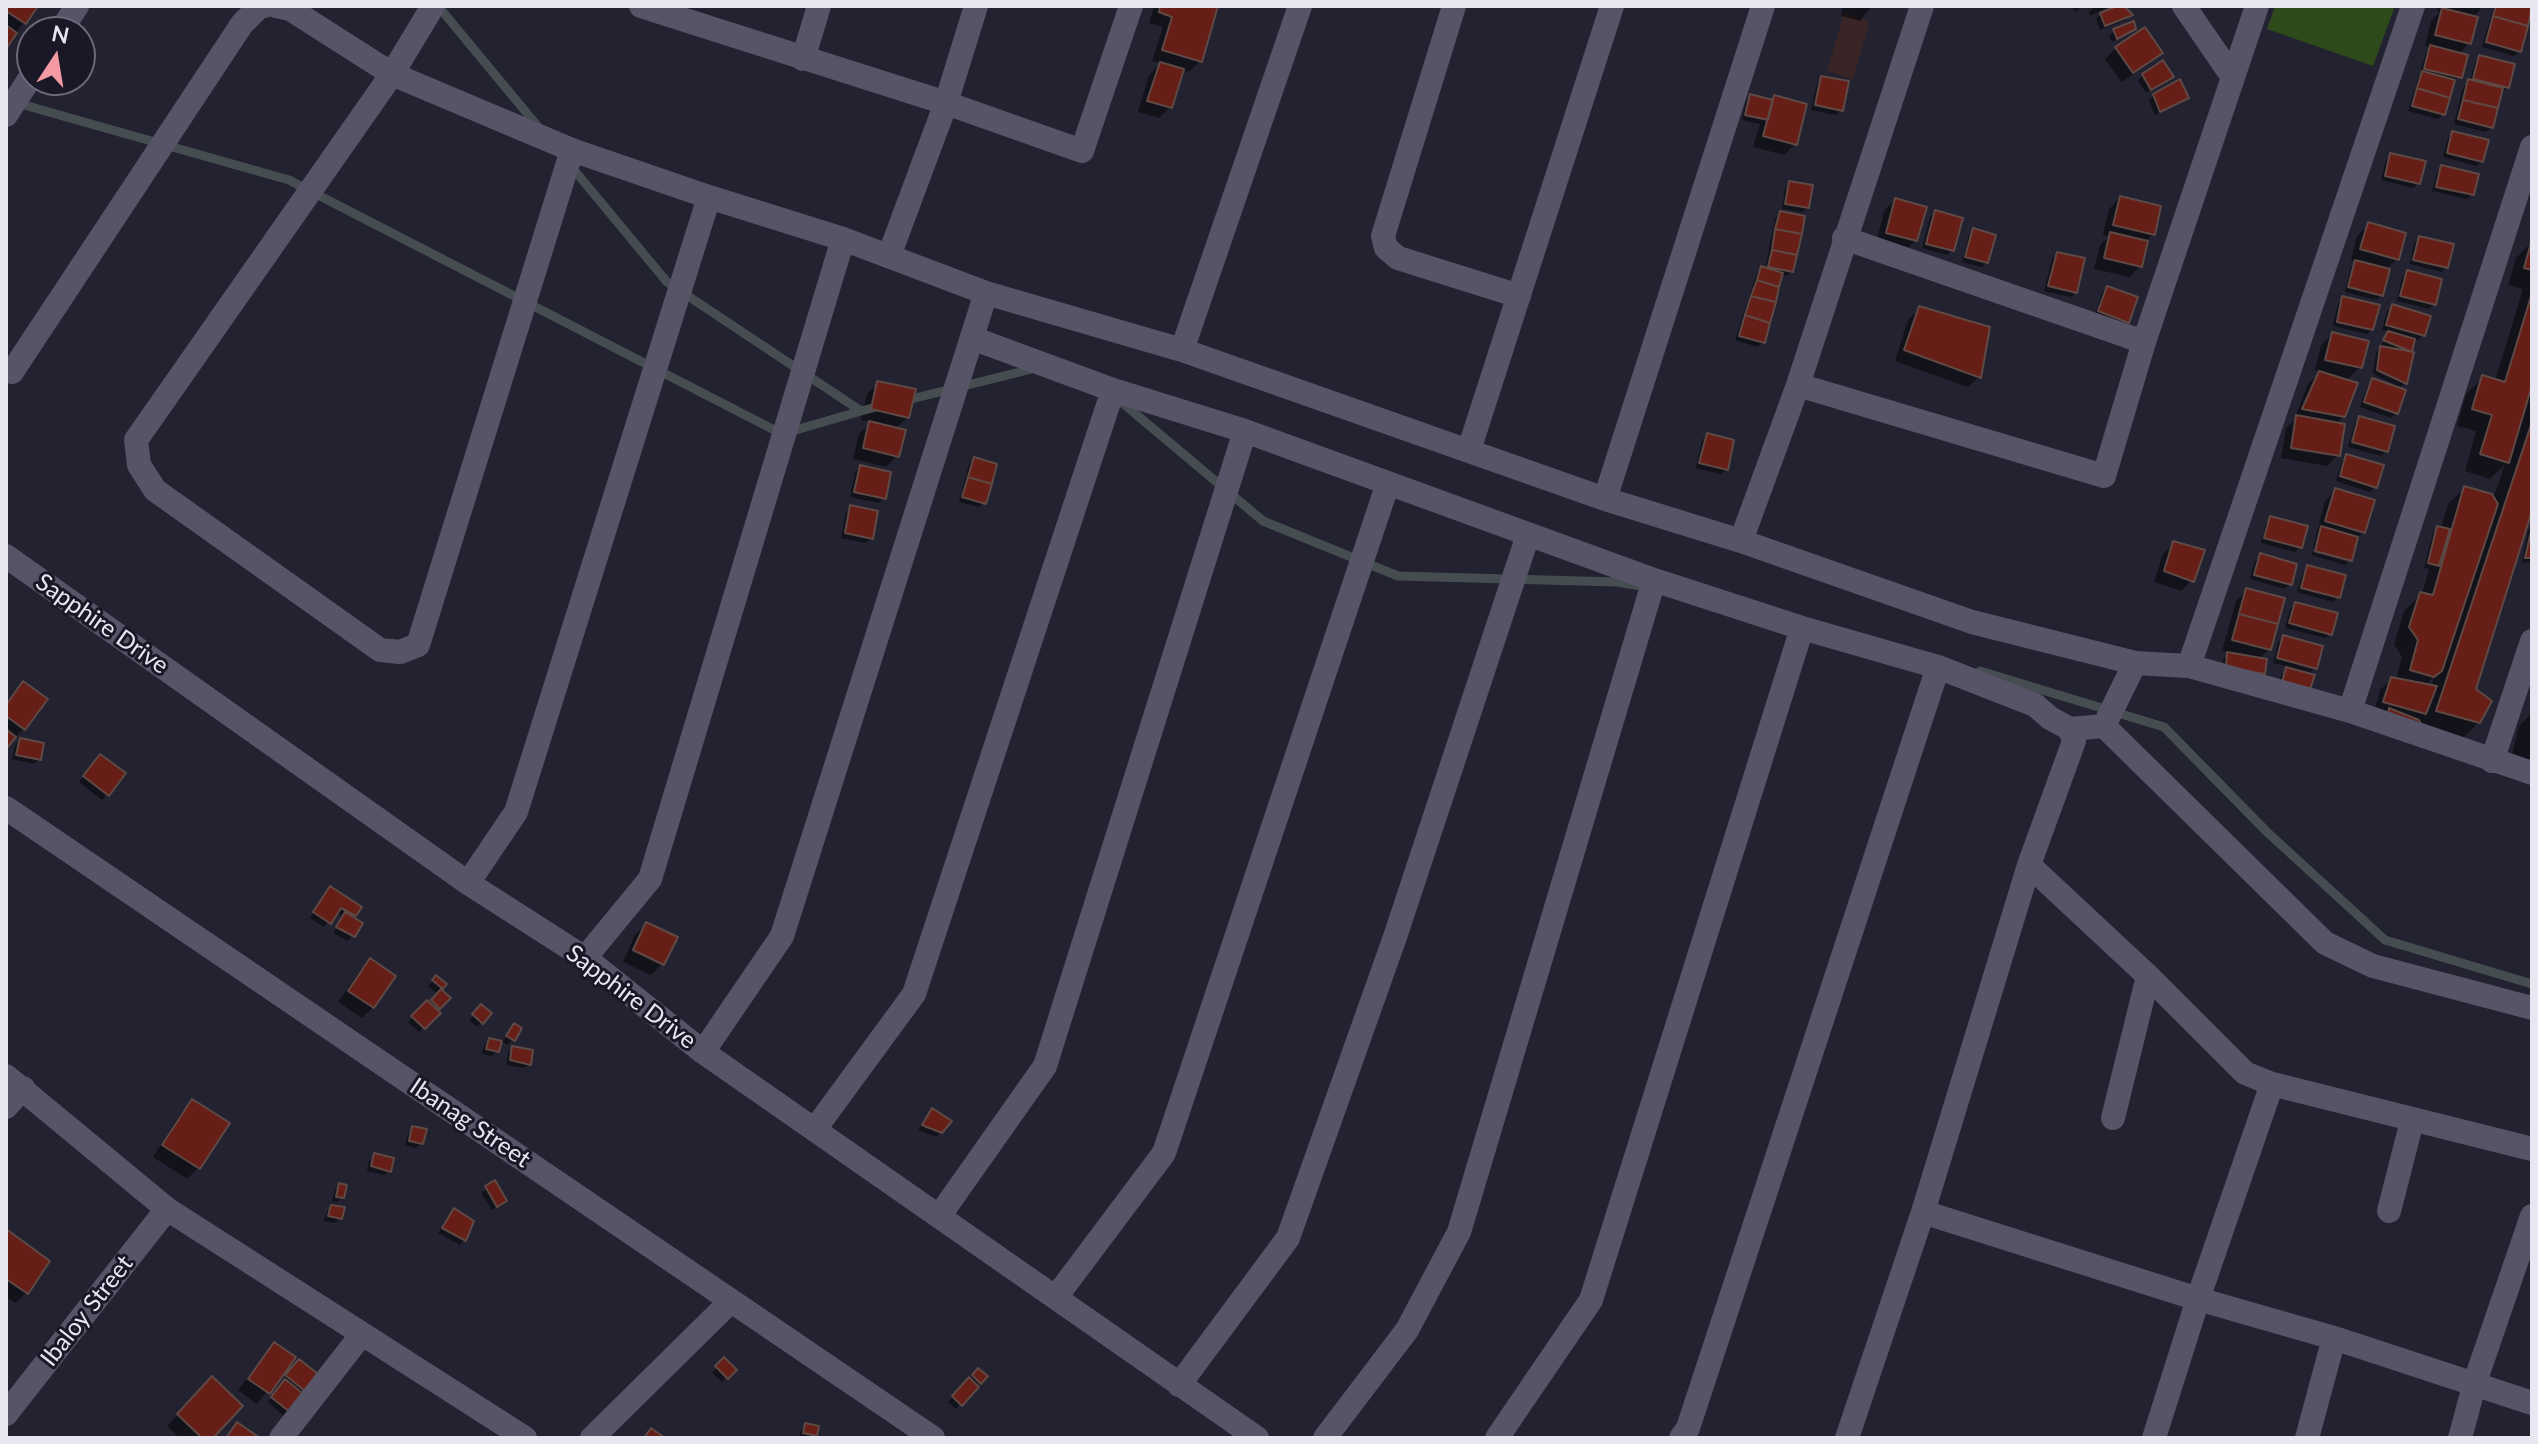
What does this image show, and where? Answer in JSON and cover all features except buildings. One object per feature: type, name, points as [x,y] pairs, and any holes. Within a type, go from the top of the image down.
[{"type":"street","points":[[12,372],[242,24],[264,6]]},
{"type":"street","points":[[276,6],[290,9],[392,74],[572,150],[843,239],[986,293],[1182,350],[1605,499],[1741,541],[1972,622],[2135,663],[2189,666],[2350,711],[2532,773]]},
{"type":"street","points":[[433,6],[392,74],[136,440],[139,465],[155,490],[380,650],[400,652],[418,645],[572,150]]},
{"type":"street","points":[[641,6],[946,103],[1082,151],[1131,6]]},
{"type":"street","points":[[803,59],[819,6]]},
{"type":"street","points":[[889,256],[946,103],[976,6]]},
{"type":"street","points":[[1182,350],[1300,6]]},
{"type":"street","points":[[1454,6],[1383,236],[1386,248],[1398,258],[1519,296]]},
{"type":"street","points":[[1469,450],[1612,6]]},
{"type":"street","points":[[1605,499],[1763,6]]},
{"type":"street","points":[[1741,541],[1798,385],[1922,6]]},
{"type":"street","points":[[2184,6],[2232,76]]},
{"type":"street","points":[[1798,385],[2104,476],[2144,342],[2257,6]]},
{"type":"street","points":[[2189,666],[2413,6]]},
{"type":"street","points":[[6,115],[18,96]]},
{"type":"street","points":[[2350,711],[2532,147]]},
{"type":"street","points":[[468,883],[516,812],[709,197]]},
{"type":"street","points":[[1844,238],[2144,342]]},
{"type":"street","points":[[585,958],[650,879],[843,239]]},
{"type":"street","points":[[703,1052],[782,936],[986,293]]},
{"type":"street","points":[[972,338],[1113,390],[1245,431],[1654,580],[1802,628],[1938,667],[2035,705],[2070,729],[2104,726],[2325,943],[2373,966],[2532,1008]]},
{"type":"street","points":[[815,1129],[914,994],[1113,390]]},
{"type":"street","points":[[940,1215],[1045,1066],[1245,431]]},
{"type":"street","points":[[1056,1297],[1164,1153],[1388,483]]},
{"type":"street","points":[[1179,1385],[1288,1238],[1395,937],[1528,535]]},
{"type":"street","name":"Sapphire Drive","points":[[6,556],[468,883],[585,958],[703,1052],[1257,1438]]},
{"type":"street","points":[[1325,1438],[1407,1330],[1459,1232],[1654,580]]},
{"type":"street","points":[[1506,1435],[1591,1300],[1802,628]]},
{"type":"street","points":[[2492,761],[2532,641]]},
{"type":"street","points":[[2104,726],[2135,663]]},
{"type":"street","points":[[1681,1438],[1688,1428],[1938,667]]},
{"type":"street","points":[[1847,1438],[1923,1212],[2029,865],[2074,741],[2070,729]]},
{"type":"street","name":"Ibanag Street","points":[[6,808],[933,1438]]},
{"type":"street","points":[[2029,865],[2148,976],[2245,1073],[2272,1084],[2532,1149]]},
{"type":"street","points":[[2113,1118],[2148,976]]},
{"type":"street","points":[[6,1107],[14,1082],[167,1209],[525,1438]]},
{"type":"street","points":[[2154,1438],[2272,1084]]},
{"type":"street","points":[[2389,1211],[2412,1121]]},
{"type":"street","name":"Ibaloy Street","points":[[6,1414],[167,1209]]},
{"type":"street","points":[[1923,1212],[2475,1382],[2532,1403]]},
{"type":"street","points":[[2460,1438],[2475,1382],[2532,1216]]},
{"type":"street","points":[[592,1438],[731,1301]]},
{"type":"street","points":[[281,1438],[362,1334]]},
{"type":"street","points":[[2307,1438],[2334,1338]]},
{"type":"shaded area","points":[[1844,13],[1870,21],[1853,79],[1827,71]]},
{"type":"green space","points":[[2275,6],[2395,6],[2373,66],[2267,29]]},
{"type":"waterway","points":[[438,6],[540,129]]},
{"type":"waterway","points":[[17,103],[289,180],[782,434],[861,411]]},
{"type":"waterway","points":[[570,165],[667,282],[861,411],[880,406]]},
{"type":"waterway","points":[[903,401],[1036,368]]},
{"type":"waterway","points":[[1119,400],[1263,521],[1398,576],[1617,582],[1641,586]]},
{"type":"waterway","points":[[1980,671],[2164,727],[2267,832],[2385,940],[2532,984]]}]
